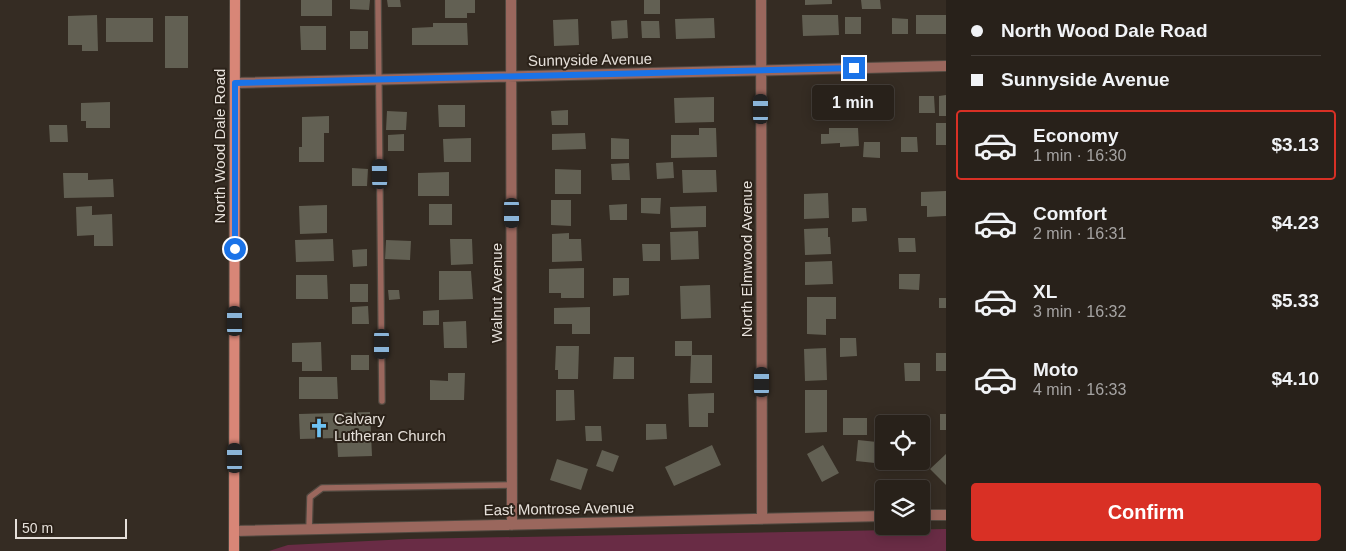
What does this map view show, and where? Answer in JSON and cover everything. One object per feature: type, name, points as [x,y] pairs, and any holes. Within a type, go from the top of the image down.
[{"type":"main road","name":"North Wood Dale Road","points":[[234,551],[235,0]]},
{"type":"street","name":"Walnut Avenue","points":[[512,0],[512,525]]},
{"type":"street","name":"North Elmwood Avenue","points":[[761,0],[762,519]]},
{"type":"street","name":"Sunnyside Avenue","points":[[235,83],[946,66]]},
{"type":"street","points":[[930,515],[946,515]]},
{"type":"street","name":"East Montrose Avenue","points":[[235,531],[875,516]]},
{"type":"lane","points":[[378,0],[382,401]]},
{"type":"lane","points":[[309,530],[310,497],[322,488],[512,485]]},
{"type":"shaded area","points":[[930,529],[946,529],[946,551],[269,551],[288,545],[408,539],[875,530],[875,535],[930,535]]},
{"type":"building","points":[[301,0],[332,0],[332,16],[301,16]]},
{"type":"building","points":[[350,0],[370,0],[369,10],[350,9]]},
{"type":"building","points":[[387,0],[400,0],[401,7],[388,7]]},
{"type":"building","points":[[445,0],[475,0],[475,13],[467,13],[467,18],[445,18]]},
{"type":"building","points":[[644,0],[660,0],[660,14],[644,14]]},
{"type":"building","points":[[805,0],[832,0],[832,4],[805,5]]},
{"type":"building","points":[[861,0],[880,0],[881,9],[862,9]]},
{"type":"building","points":[[97,15],[98,51],[82,51],[82,45],[68,45],[68,16]]},
{"type":"building","points":[[802,15],[838,15],[839,35],[803,36]]},
{"type":"building","points":[[916,15],[946,15],[946,34],[916,34]]},
{"type":"building","points":[[165,16],[188,16],[188,68],[165,68]]},
{"type":"building","points":[[845,17],[861,17],[861,34],[845,34]]},
{"type":"building","points":[[106,18],[153,18],[153,42],[106,42]]},
{"type":"building","points":[[714,18],[715,38],[676,39],[675,19]]},
{"type":"building","points":[[892,18],[908,19],[908,34],[892,34]]},
{"type":"building","points":[[578,19],[579,45],[554,46],[553,20]]},
{"type":"building","points":[[627,20],[628,38],[612,39],[611,21]]},
{"type":"building","points":[[641,21],[659,21],[660,38],[642,38]]},
{"type":"building","points":[[433,23],[467,23],[468,45],[412,45],[412,28],[433,27]]},
{"type":"building","points":[[300,26],[326,26],[326,50],[301,50]]},
{"type":"building","points":[[350,31],[368,31],[368,49],[350,49]]},
{"type":"building","points":[[946,95],[946,116],[939,116],[939,96]]},
{"type":"building","points":[[919,96],[934,96],[935,113],[919,113]]},
{"type":"building","points":[[714,97],[714,122],[675,123],[674,98]]},
{"type":"building","points":[[110,102],[110,128],[86,128],[86,121],[81,121],[81,103]]},
{"type":"building","points":[[438,105],[465,105],[465,127],[439,127]]},
{"type":"building","points":[[568,110],[568,125],[552,125],[551,111]]},
{"type":"building","points":[[387,111],[407,112],[406,130],[386,130]]},
{"type":"building","points":[[329,116],[329,133],[324,133],[324,162],[299,162],[299,147],[302,147],[302,117]]},
{"type":"building","points":[[936,123],[946,123],[946,145],[936,145]]},
{"type":"building","points":[[49,125],[67,125],[68,142],[50,142]]},
{"type":"building","points":[[699,128],[716,128],[717,157],[671,158],[671,135],[699,135]]},
{"type":"building","points":[[829,128],[858,128],[859,146],[840,147],[840,143],[821,144],[821,134],[829,134]]},
{"type":"building","points":[[585,133],[586,149],[552,150],[552,134]]},
{"type":"building","points":[[404,134],[404,151],[388,151],[388,135]]},
{"type":"building","points":[[901,137],[917,137],[918,152],[901,152]]},
{"type":"building","points":[[471,138],[471,162],[444,162],[443,139]]},
{"type":"building","points":[[611,138],[629,139],[629,159],[611,159]]},
{"type":"building","points":[[864,142],[880,142],[880,158],[863,157]]},
{"type":"building","points":[[673,162],[674,178],[657,179],[656,163]]},
{"type":"building","points":[[629,163],[630,180],[612,180],[611,164]]},
{"type":"building","points":[[352,168],[368,169],[367,186],[352,186]]},
{"type":"building","points":[[555,169],[581,170],[581,194],[555,194]]},
{"type":"building","points":[[682,170],[716,170],[717,192],[683,193]]},
{"type":"building","points":[[449,172],[449,196],[418,196],[418,173]]},
{"type":"building","points":[[63,173],[88,173],[88,180],[113,179],[114,197],[64,198]]},
{"type":"building","points":[[946,191],[946,216],[927,217],[927,206],[921,206],[921,192]]},
{"type":"building","points":[[828,193],[829,218],[804,219],[804,194]]},
{"type":"building","points":[[641,198],[661,198],[660,214],[641,213]]},
{"type":"building","points":[[551,200],[571,200],[571,226],[551,225]]},
{"type":"building","points":[[429,204],[452,204],[452,225],[429,225]]},
{"type":"building","points":[[627,204],[627,220],[610,220],[609,205]]},
{"type":"building","points":[[327,205],[327,233],[300,234],[299,206]]},
{"type":"building","points":[[92,206],[92,215],[112,214],[113,246],[94,246],[94,235],[77,236],[76,207]]},
{"type":"building","points":[[706,206],[706,227],[671,228],[670,207]]},
{"type":"building","points":[[852,208],[866,208],[867,221],[852,222]]},
{"type":"building","points":[[828,228],[831,254],[805,255],[804,229]]},
{"type":"building","points":[[698,231],[699,259],[671,260],[670,232]]},
{"type":"building","points":[[569,233],[569,239],[581,239],[582,261],[552,262],[552,234]]},
{"type":"building","points":[[898,238],[915,238],[916,252],[899,252]]},
{"type":"building","points":[[333,239],[334,261],[296,262],[295,240]]},
{"type":"building","points":[[450,239],[472,239],[473,264],[451,265]]},
{"type":"building","points":[[386,240],[411,241],[410,260],[385,259]]},
{"type":"building","points":[[642,244],[660,244],[660,261],[643,261]]},
{"type":"building","points":[[367,249],[367,266],[353,267],[352,250]]},
{"type":"building","points":[[832,261],[833,284],[805,285],[805,262]]},
{"type":"building","points":[[584,268],[584,298],[561,298],[561,293],[549,293],[549,269]]},
{"type":"building","points":[[439,271],[471,271],[473,299],[439,300]]},
{"type":"building","points":[[899,274],[920,274],[919,290],[899,289]]},
{"type":"building","points":[[296,275],[327,275],[328,299],[296,299]]},
{"type":"building","points":[[613,278],[629,278],[629,295],[613,296]]},
{"type":"building","points":[[350,284],[368,284],[368,302],[350,302]]},
{"type":"building","points":[[710,285],[711,318],[681,319],[680,286]]},
{"type":"building","points":[[388,290],[399,290],[400,299],[389,300]]},
{"type":"building","points":[[807,297],[836,297],[836,319],[826,319],[826,335],[807,334]]},
{"type":"building","points":[[939,298],[946,298],[946,308],[939,308]]},
{"type":"building","points":[[368,306],[369,324],[352,324],[352,307]]},
{"type":"building","points":[[590,307],[590,334],[572,334],[572,324],[554,324],[554,308]]},
{"type":"building","points":[[439,310],[439,325],[423,325],[423,311]]},
{"type":"building","points":[[466,321],[467,348],[444,348],[443,322]]},
{"type":"building","points":[[840,338],[856,338],[857,356],[840,357]]},
{"type":"building","points":[[675,341],[692,341],[692,355],[712,355],[712,383],[690,383],[691,356],[675,356]]},
{"type":"building","points":[[321,342],[322,371],[302,371],[302,362],[292,362],[292,343]]},
{"type":"building","points":[[556,346],[579,346],[578,379],[558,379],[558,370],[555,370]]},
{"type":"building","points":[[826,348],[827,380],[805,381],[804,349]]},
{"type":"building","points":[[936,353],[946,353],[946,371],[936,371]]},
{"type":"building","points":[[351,355],[369,355],[369,370],[351,370]]},
{"type":"building","points":[[614,357],[634,357],[634,379],[613,379]]},
{"type":"building","points":[[904,363],[920,363],[920,381],[905,381]]},
{"type":"building","points":[[448,373],[465,373],[464,400],[430,400],[430,380],[448,381]]},
{"type":"building","points":[[299,377],[337,377],[338,399],[299,399]]},
{"type":"building","points":[[556,390],[574,390],[575,420],[556,421]]},
{"type":"building","points":[[805,390],[827,390],[827,432],[805,433]]},
{"type":"building","points":[[714,393],[714,413],[708,413],[708,427],[689,427],[688,394]]},
{"type":"building","points":[[370,412],[372,456],[338,457],[337,438],[300,439],[299,414]]},
{"type":"building","points":[[940,414],[946,414],[946,430],[940,430]]},
{"type":"building","points":[[843,418],[867,418],[867,435],[843,435]]},
{"type":"building","points":[[646,424],[666,424],[667,439],[646,440]]},
{"type":"building","points":[[585,426],[601,426],[602,441],[586,441]]},
{"type":"building","points":[[858,440],[875,442],[875,463],[856,461]]},
{"type":"building","points":[[712,445],[721,465],[674,486],[665,467]]},
{"type":"building","points":[[823,445],[839,473],[822,482],[807,454]]},
{"type":"building","points":[[602,450],[619,456],[613,472],[596,466]]},
{"type":"building","points":[[946,454],[946,485],[930,469]]},
{"type":"building","points":[[557,459],[588,469],[581,490],[550,480]]},
{"type":"place","name":"Calvary Lutheran Church","points":[[319,428]]},
{"type":"route","points":[[235,249],[235,83],[854,68]]}]
